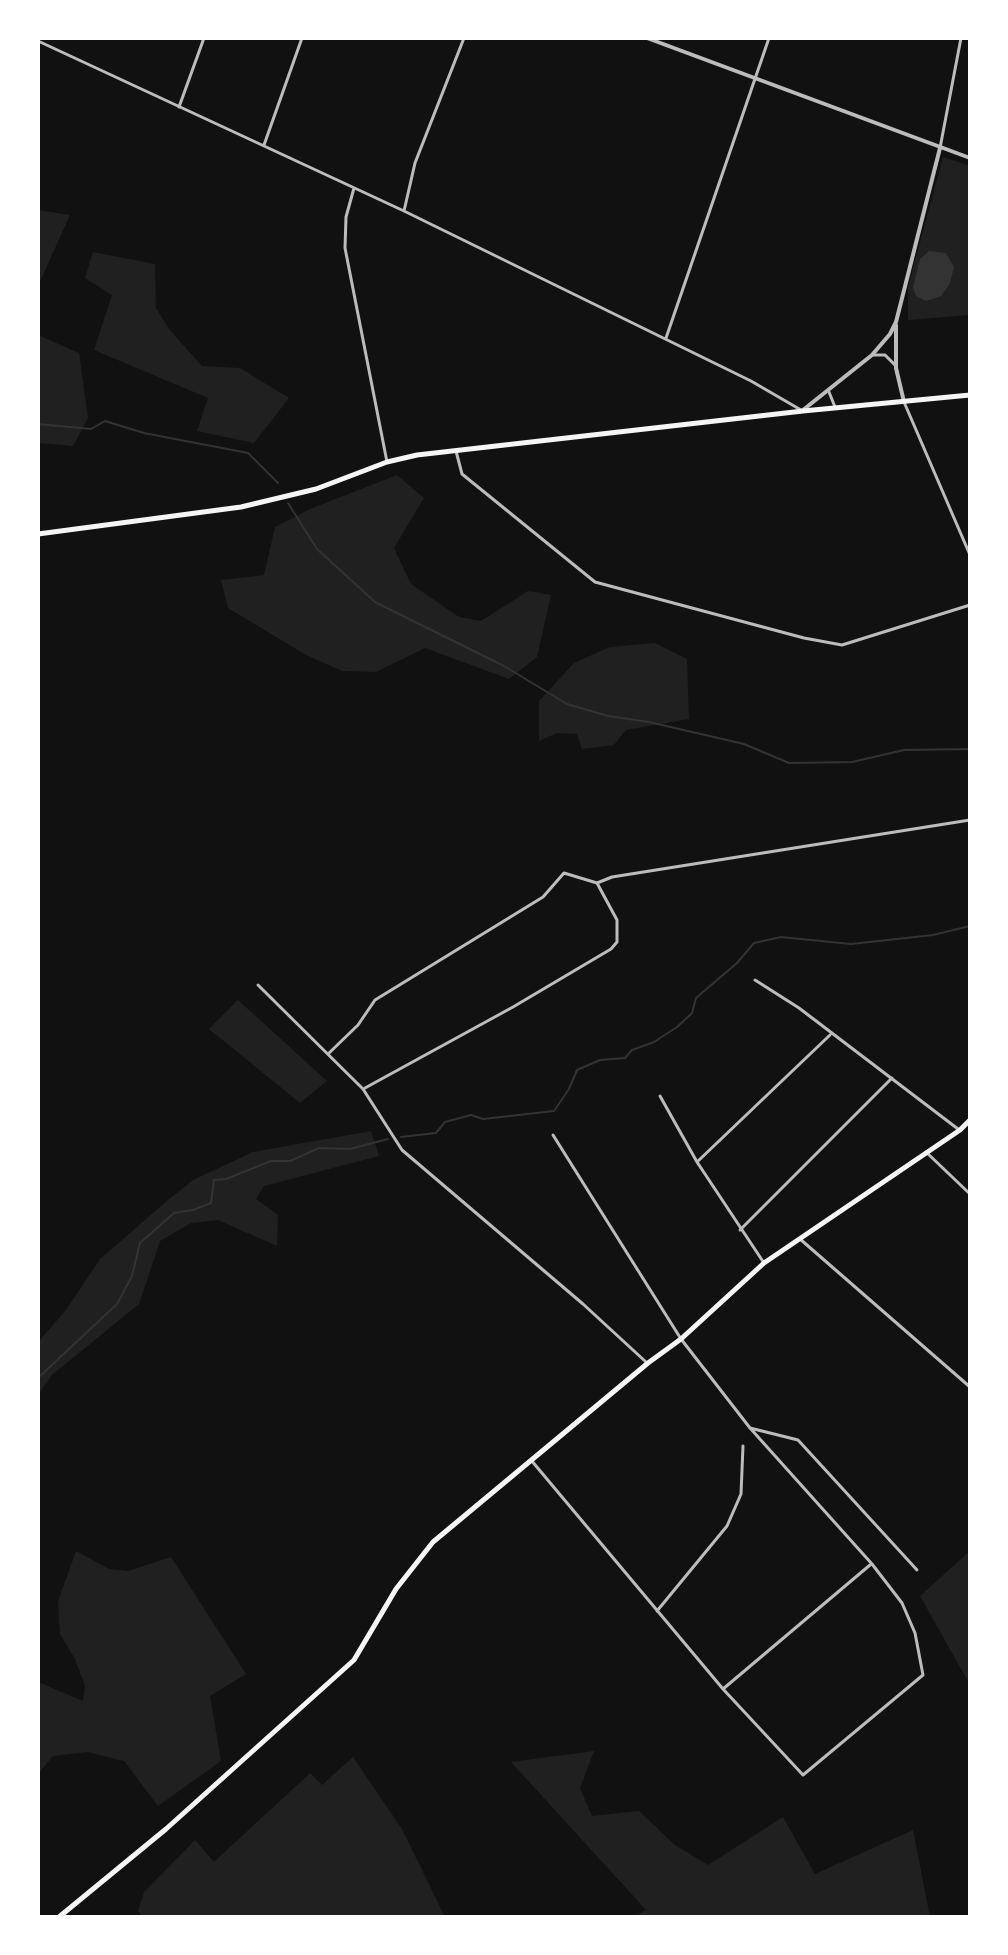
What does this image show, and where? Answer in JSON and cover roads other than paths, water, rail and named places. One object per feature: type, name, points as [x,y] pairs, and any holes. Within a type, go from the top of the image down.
[{"type":"main road","points":[[38,534],[241,507],[316,489],[387,462],[417,455],[970,395]]},
{"type":"main road","points":[[59,1917],[178,1819],[354,1660],[419,1556],[433,1542],[681,1339],[764,1263],[960,1130],[970,1120]]},
{"type":"street","points":[[179,107],[204,38]]},
{"type":"street","points":[[264,145],[302,38]]},
{"type":"street","points":[[404,211],[415,163],[464,38]]},
{"type":"street","points":[[647,38],[970,158]]},
{"type":"street","points":[[666,338],[769,38]]},
{"type":"street","points":[[38,41],[404,211],[666,338],[803,411],[872,355],[886,341],[896,322],[940,148],[961,38]]},
{"type":"street","points":[[354,188],[346,217],[345,248],[387,462]]},
{"type":"street","points":[[896,322],[896,368],[904,402],[970,555]]},
{"type":"street","points":[[872,355],[889,357],[896,368]]},
{"type":"street","points":[[829,392],[837,408]]},
{"type":"street","points":[[456,451],[462,474],[595,582],[804,638],[842,645],[970,605]]},
{"type":"street","points":[[328,1054],[358,1025],[375,1000],[543,897],[564,873],[597,883],[658,870],[970,820]]},
{"type":"street","points":[[363,1089],[611,949],[617,942],[617,920],[597,883]]},
{"type":"street","points":[[755,980],[790,1001],[960,1130]]},
{"type":"street","points":[[258,985],[363,1089],[402,1150],[648,1363]]},
{"type":"street","points":[[697,1162],[832,1034]]},
{"type":"street","points":[[740,1230],[892,1078]]},
{"type":"street","points":[[660,1096],[697,1162],[764,1263]]},
{"type":"street","points":[[531,1460],[723,1689],[803,1775],[923,1675],[915,1633],[902,1603],[872,1564],[750,1428],[681,1339],[553,1135]]},
{"type":"street","points":[[926,1152],[970,1194]]},
{"type":"street","points":[[800,1239],[970,1387]]},
{"type":"street","points":[[750,1428],[798,1440],[917,1570]]},
{"type":"street","points":[[657,1611],[727,1526],[741,1494],[743,1446]]},
{"type":"street","points":[[723,1689],[872,1564]]},
{"type":"waterway","points":[[38,424],[91,429],[105,421],[144,433],[248,453],[278,483]]},
{"type":"waterway","points":[[288,503],[317,549],[375,602],[504,666],[567,704],[608,716],[744,744],[789,763],[852,762],[904,750],[970,749]]},
{"type":"waterway","points":[[401,1137],[436,1133],[445,1122],[471,1115],[483,1119],[554,1111],[577,1070],[600,1060],[625,1058],[632,1050],[654,1042],[677,1027],[692,1013],[696,998],[737,963],[754,943],[781,937],[851,944],[933,935],[970,926]]},
{"type":"waterway","points":[[38,1378],[117,1304],[132,1276],[140,1243],[174,1213],[211,1203],[214,1180],[226,1179],[271,1161],[290,1161],[319,1148],[350,1149],[388,1139]]}]
